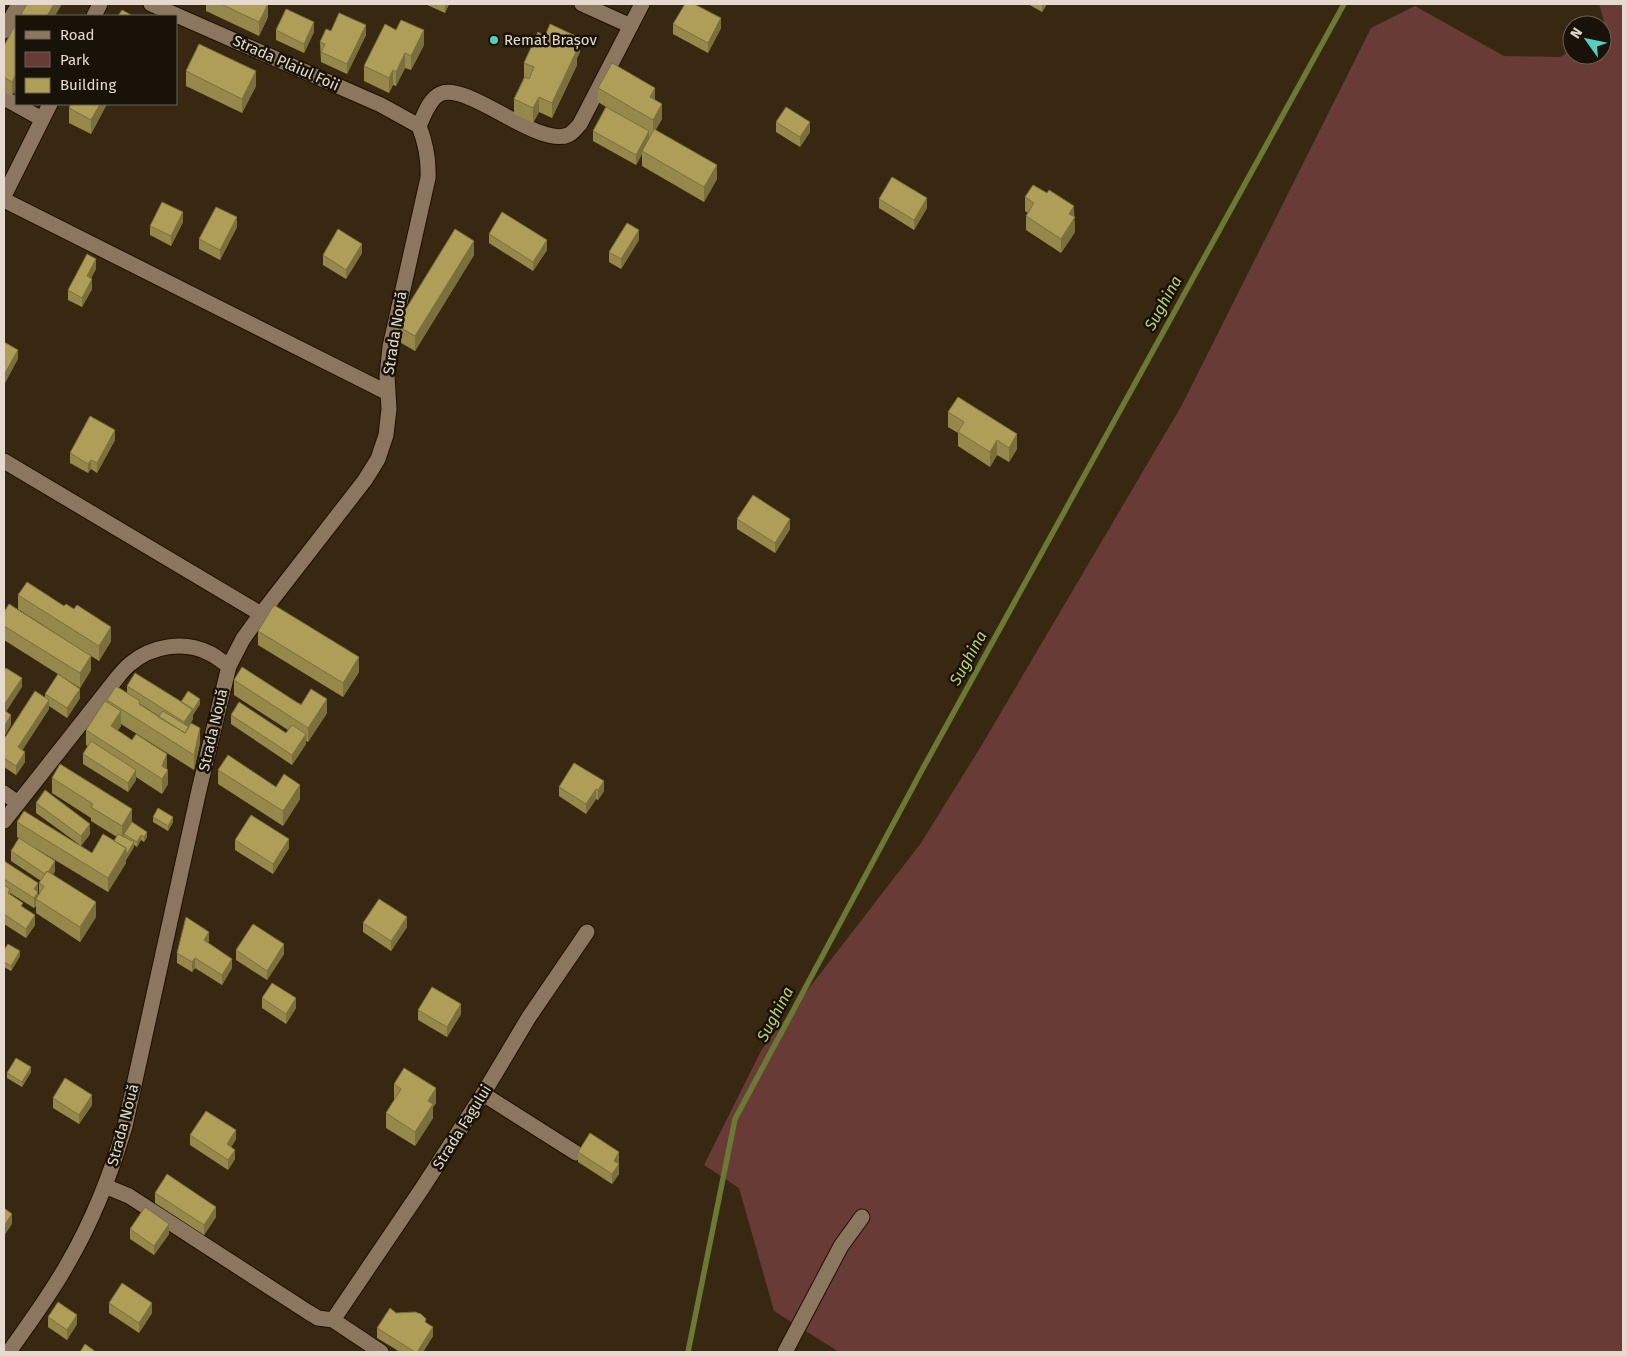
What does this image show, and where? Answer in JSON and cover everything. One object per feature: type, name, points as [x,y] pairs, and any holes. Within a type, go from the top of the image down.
[{"type":"street","points":[[4,31],[19,4]]},
{"type":"street","name":"Strada Plaiul Foii","points":[[151,4],[176,15]]},
{"type":"street","points":[[582,4],[631,26]]},
{"type":"street","points":[[419,126],[432,100],[440,94],[450,92],[473,100],[545,134],[558,137],[570,134],[580,124],[642,4]]},
{"type":"street","name":"Strada Plaiul Foii","points":[[178,16],[380,105],[419,126]]},
{"type":"street","points":[[4,98],[15,104]]},
{"type":"street","points":[[17,105],[42,119]]},
{"type":"street","points":[[4,196],[49,105]]},
{"type":"street","name":"Strada Nouă","points":[[9,1352],[68,1264],[88,1228],[117,1155],[125,1126],[198,790],[228,666],[261,614],[365,480],[378,459],[386,435],[389,409],[387,376],[390,347],[428,178],[426,142],[419,126]]},
{"type":"street","points":[[4,200],[388,393]]},
{"type":"street","points":[[4,461],[261,614]]},
{"type":"street","points":[[4,821],[117,678],[131,663],[146,653],[166,647],[183,646],[208,652],[228,666]]},
{"type":"street","points":[[4,793],[18,802]]},
{"type":"street","name":"Strada Fagului","points":[[333,1320],[424,1187],[483,1094],[529,1016],[587,932]]},
{"type":"street","points":[[483,1094],[576,1152]]},
{"type":"street","points":[[106,1186],[129,1196],[308,1312],[318,1318],[333,1320],[381,1352]]},
{"type":"street","points":[[785,1352],[836,1253],[862,1217]]},
{"type":"green space","points":[[1599,4],[1623,4],[1623,1352],[839,1352],[774,1311],[739,1188],[704,1165],[762,1049],[921,843],[980,748],[1182,405],[1371,28],[1415,6],[1504,56],[1562,56],[1562,65],[1612,65],[1612,15],[1602,15]]},
{"type":"building","points":[[27,4],[54,4],[48,15],[21,15]]},
{"type":"building","points":[[221,4],[268,4],[259,22]]},
{"type":"building","points":[[685,4],[694,4],[721,18],[708,43],[673,24]]},
{"type":"building","points":[[286,9],[314,22],[304,44],[276,30]]},
{"type":"building","points":[[122,10],[131,15],[119,15]]},
{"type":"building","points":[[339,13],[366,25],[347,64],[321,52],[325,44],[320,42],[326,29],[331,31]]},
{"type":"building","points":[[401,20],[424,30],[411,56],[405,53],[396,72],[393,70],[389,78],[364,66],[385,24],[396,30]]},
{"type":"building","points":[[550,24],[580,38],[574,49],[577,50],[552,103],[539,97],[533,108],[514,99],[525,77],[529,79],[534,67],[524,63],[538,32],[545,36]]},
{"type":"building","points":[[15,25],[15,76],[12,82],[4,77],[4,46]]},
{"type":"building","points":[[199,44],[256,71],[242,99],[186,71]]},
{"type":"building","points":[[612,63],[655,88],[650,97],[662,104],[653,120],[598,88]]},
{"type":"building","points":[[70,105],[99,105],[91,120],[69,108]]},
{"type":"building","points":[[606,107],[649,131],[636,155],[593,131]]},
{"type":"building","points":[[786,107],[810,122],[800,137],[776,122]]},
{"type":"building","points":[[654,129],[717,165],[704,187],[642,151]]},
{"type":"building","points":[[892,177],[927,198],[914,220],[879,199]]},
{"type":"building","points":[[1033,185],[1047,193],[1049,190],[1074,206],[1069,214],[1075,217],[1061,239],[1026,216],[1034,203],[1025,197]]},
{"type":"building","points":[[162,202],[183,212],[171,236],[150,226]]},
{"type":"building","points":[[216,207],[237,217],[220,250],[199,239]]},
{"type":"building","points":[[502,212],[547,240],[533,262],[489,234]]},
{"type":"building","points":[[627,223],[639,230],[621,259],[609,252]]},
{"type":"building","points":[[338,229],[362,244],[346,270],[323,255]]},
{"type":"building","points":[[455,229],[474,241],[415,336],[396,325]]},
{"type":"building","points":[[87,254],[96,259],[87,276],[92,279],[82,298],[68,290]]},
{"type":"building","points":[[4,342],[18,350],[4,375]]},
{"type":"building","points":[[958,397],[1017,434],[1009,448],[997,440],[990,452],[958,432],[964,422],[948,412]]},
{"type":"building","points":[[90,416],[115,430],[97,463],[91,460],[88,464],[70,453]]},
{"type":"building","points":[[753,495],[790,519],[775,543],[737,519]]},
{"type":"building","points":[[27,582],[64,606],[66,604],[74,609],[77,605],[111,627],[99,646],[18,595]]},
{"type":"building","points":[[9,604],[91,656],[80,673],[4,626],[4,612]]},
{"type":"building","points":[[274,605],[359,657],[343,683],[258,631]]},
{"type":"building","points":[[242,667],[301,705],[311,689],[327,699],[308,728],[234,680]]},
{"type":"building","points":[[6,668],[22,678],[4,705],[4,671]]},
{"type":"building","points":[[135,673],[193,709],[184,722],[127,686]]},
{"type":"building","points":[[58,674],[80,689],[67,708],[45,694]]},
{"type":"building","points":[[116,686],[140,701],[139,704],[185,733],[191,723],[200,728],[194,755],[107,700]]},
{"type":"building","points":[[35,691],[49,700],[18,747],[25,752],[16,766],[4,758],[4,739]]},
{"type":"building","points":[[188,691],[200,699],[193,710],[181,702]]},
{"type":"building","points":[[105,701],[121,711],[111,726],[132,740],[136,734],[167,754],[162,766],[168,770],[162,779],[86,730]]},
{"type":"building","points":[[239,702],[286,733],[292,725],[306,734],[292,755],[231,715]]},
{"type":"building","points":[[4,710],[11,715],[4,727]]},
{"type":"building","points":[[163,711],[189,727],[185,733],[158,717]]},
{"type":"building","points":[[91,741],[136,770],[128,783],[83,754]]},
{"type":"building","points":[[228,755],[276,787],[284,774],[300,785],[283,811],[218,770]]},
{"type":"building","points":[[574,763],[604,781],[586,804],[559,787]]},
{"type":"building","points":[[60,764],[132,809],[122,826],[91,807],[93,804],[52,778]]},
{"type":"building","points":[[45,790],[90,824],[81,836],[36,803]]},
{"type":"building","points":[[158,808],[173,817],[168,826],[153,817]]},
{"type":"building","points":[[24,811],[92,853],[103,834],[126,848],[108,878],[17,822]]},
{"type":"building","points":[[251,815],[289,839],[273,864],[235,840]]},
{"type":"building","points":[[132,822],[147,832],[144,837],[141,835],[137,842],[124,834]]},
{"type":"building","points":[[118,834],[134,842],[126,855],[126,848],[114,841]]},
{"type":"building","points":[[19,838],[55,861],[48,872],[45,874],[11,851]]},
{"type":"building","points":[[4,861],[38,883],[34,889],[38,892],[34,898],[4,879]]},
{"type":"building","points":[[47,871],[96,902],[80,927],[36,899],[44,886],[39,883]]},
{"type":"building","points":[[4,885],[10,889],[8,893],[23,903],[21,906],[35,915],[26,929],[4,914]]},
{"type":"building","points":[[379,899],[407,917],[391,941],[363,923]]},
{"type":"building","points":[[186,917],[209,932],[204,940],[232,959],[222,975],[195,958],[192,962],[177,953]]},
{"type":"building","points":[[253,924],[284,944],[267,971],[236,950]]},
{"type":"building","points":[[8,944],[20,951],[11,966],[4,962],[4,950]]},
{"type":"building","points":[[272,983],[296,998],[286,1014],[262,998]]},
{"type":"building","points":[[432,987],[461,1004],[447,1027],[418,1010]]},
{"type":"building","points":[[16,1058],[31,1067],[22,1082],[7,1073]]},
{"type":"building","points":[[404,1068],[436,1088],[428,1101],[433,1104],[415,1132],[386,1113],[401,1089],[394,1084]]},
{"type":"building","points":[[65,1078],[92,1095],[79,1115],[53,1098]]},
{"type":"building","points":[[206,1111],[236,1130],[227,1144],[235,1150],[228,1160],[190,1135]]},
{"type":"building","points":[[590,1133],[619,1152],[614,1161],[619,1164],[612,1174],[578,1152]]},
{"type":"building","points":[[167,1174],[216,1207],[204,1225],[155,1193]]},
{"type":"building","points":[[145,1207],[169,1224],[154,1246],[130,1229]]},
{"type":"building","points":[[4,1208],[12,1214],[4,1226]]},
{"type":"building","points":[[122,1283],[152,1303],[139,1323],[109,1303]]},
{"type":"building","points":[[58,1302],[77,1315],[67,1330],[48,1317]]},
{"type":"building","points":[[390,1308],[396,1313],[415,1312],[421,1314],[426,1319],[425,1322],[433,1327],[417,1352],[377,1328]]},
{"type":"building","points":[[85,1344],[96,1352],[80,1352]]},
{"type":"waterway","name":"Sughina","points":[[688,1352],[735,1119],[922,770],[1344,4]]},
{"type":"place","name":"Remat Brașov","points":[[494,40]]}]
